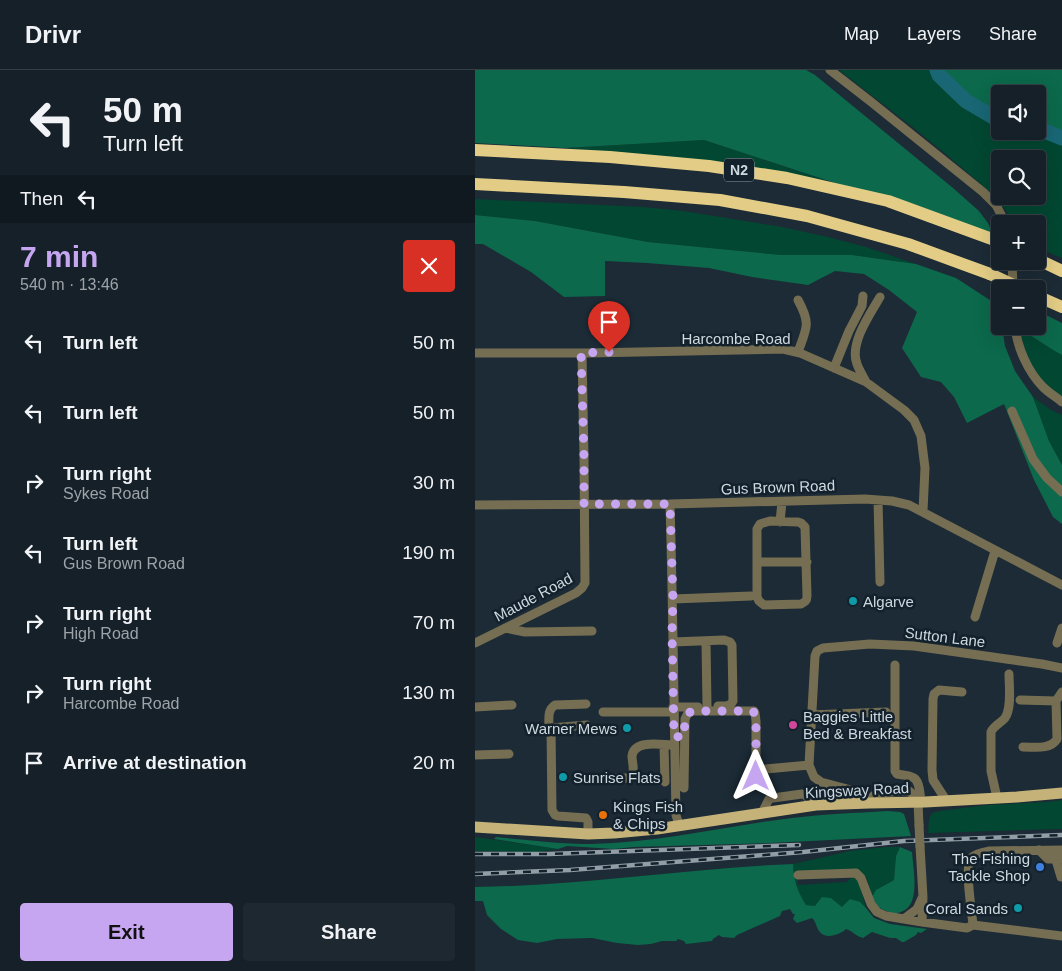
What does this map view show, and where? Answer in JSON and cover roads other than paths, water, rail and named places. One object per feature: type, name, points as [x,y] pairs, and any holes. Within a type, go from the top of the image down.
[{"type":"highway","name":"N2","points":[[475,150],[689,164],[787,178],[888,201],[991,239]]},
{"type":"highway","name":"N2","points":[[475,184],[624,192],[720,200],[807,216],[908,244],[1003,280]]},
{"type":"highway","points":[[1046,263],[1062,271]]},
{"type":"highway","points":[[1046,300],[1062,307]]},
{"type":"main road","name":"Kingsway Road","points":[[475,827],[588,834],[632,832],[816,806],[997,798],[1062,793]]},
{"type":"street","points":[[830,70],[983,192],[995,205],[1001,215]]},
{"type":"street","points":[[834,368],[849,331],[862,306],[863,296]]},
{"type":"street","points":[[866,382],[856,363],[855,346],[880,297]]},
{"type":"street","points":[[798,300],[807,324],[798,352]]},
{"type":"street","points":[[1017,335],[1023,355],[1032,373],[1043,387],[1062,402]]},
{"type":"street","name":"Harcombe Road","points":[[475,353],[783,349],[798,352],[866,382],[904,410],[914,420],[921,436],[925,468],[923,511]]},
{"type":"street","points":[[581,353],[584,504]]},
{"type":"street","points":[[1011,411],[1033,459],[1047,478],[1062,492]]},
{"type":"street","points":[[878,500],[880,582]]},
{"type":"street","name":"Gus Brown Road","points":[[475,505],[878,500],[909,505],[923,511],[1062,585]]},
{"type":"street","points":[[780,522],[782,502]]},
{"type":"street","name":"Maude Road","points":[[475,643],[576,593],[582,588],[585,583],[584,504]]},
{"type":"street","points":[[670,504],[673,599],[673,709],[676,815],[679,825]]},
{"type":"street","points":[[763,522],[780,522],[798,522],[803,524],[806,534],[807,600],[801,604],[764,605],[757,597],[757,526],[763,522]]},
{"type":"street","points":[[975,617],[995,551]]},
{"type":"street","points":[[757,562],[807,562]]},
{"type":"street","points":[[673,599],[751,596]]},
{"type":"street","points":[[505,628],[525,632],[592,630]]},
{"type":"street","points":[[1057,643],[1062,628]]},
{"type":"street","points":[[603,712],[728,706],[731,704],[733,701],[733,688],[731,642],[724,640],[673,642]]},
{"type":"street","points":[[706,641],[707,707]]},
{"type":"street","name":"Sutton Lane","points":[[811,715],[815,656],[817,651],[823,648],[870,644],[914,646],[1062,668]]},
{"type":"street","points":[[895,665],[895,771],[897,774],[911,777],[917,782],[920,802],[922,922]]},
{"type":"street","points":[[997,798],[991,770],[991,732],[993,727],[1005,718],[1008,711],[1009,674]]},
{"type":"street","points":[[946,800],[933,780],[933,699],[934,694],[939,690],[962,692]]},
{"type":"street","points":[[1023,747],[1043,747],[1054,744],[1057,739],[1056,701],[1062,692]]},
{"type":"street","points":[[1020,700],[1056,701]]},
{"type":"street","points":[[586,704],[553,706],[549,712],[549,728],[551,728],[552,810],[558,816],[586,818],[588,834]]},
{"type":"street","points":[[475,707],[512,705]]},
{"type":"street","points":[[684,788],[685,719],[686,715],[692,711],[753,711],[756,716],[756,776]]},
{"type":"street","points":[[864,803],[851,790],[821,782],[814,777],[809,765],[811,715],[887,712]]},
{"type":"street","points":[[551,728],[587,725]]},
{"type":"street","points":[[611,778],[628,778],[632,775],[634,769],[632,756],[634,749],[638,746],[645,744],[664,745],[685,736]]},
{"type":"street","points":[[664,745],[665,782]]},
{"type":"street","points":[[475,755],[509,754]]},
{"type":"street","points":[[766,770],[809,765]]},
{"type":"street","points":[[1039,850],[1048,859],[1059,859],[1062,878]]},
{"type":"street","points":[[973,925],[968,866],[972,857],[978,853],[989,851],[1062,850]]},
{"type":"street","points":[[799,875],[855,873],[861,878],[871,904],[877,912],[886,916],[967,928],[973,925],[1062,936]]},
{"type":"street","points":[[905,918],[917,908],[923,897]]},
{"type":"waterway","points":[[937,70],[939,75],[966,101],[991,116]]},
{"type":"waterway","points":[[1046,132],[1062,138]]},
{"type":"railway","points":[[475,874],[570,870],[803,852],[904,841],[1062,835]]},
{"type":"railway","points":[[475,854],[549,854],[799,845]]},
{"type":"place","name":"Algarve","points":[[853,601]]},
{"type":"place","name":"Baggies Little Bed & Breakfast","points":[[793,725]]},
{"type":"place","name":"Warner Mews","points":[[627,728]]},
{"type":"place","name":"Sunrise Flats","points":[[563,777]]},
{"type":"place","name":"Kings Fish & Chips","points":[[603,815]]},
{"type":"place","name":"The Fishing Tackle Shop","points":[[1040,867]]},
{"type":"place","name":"Coral Sands","points":[[1018,908]]}]
